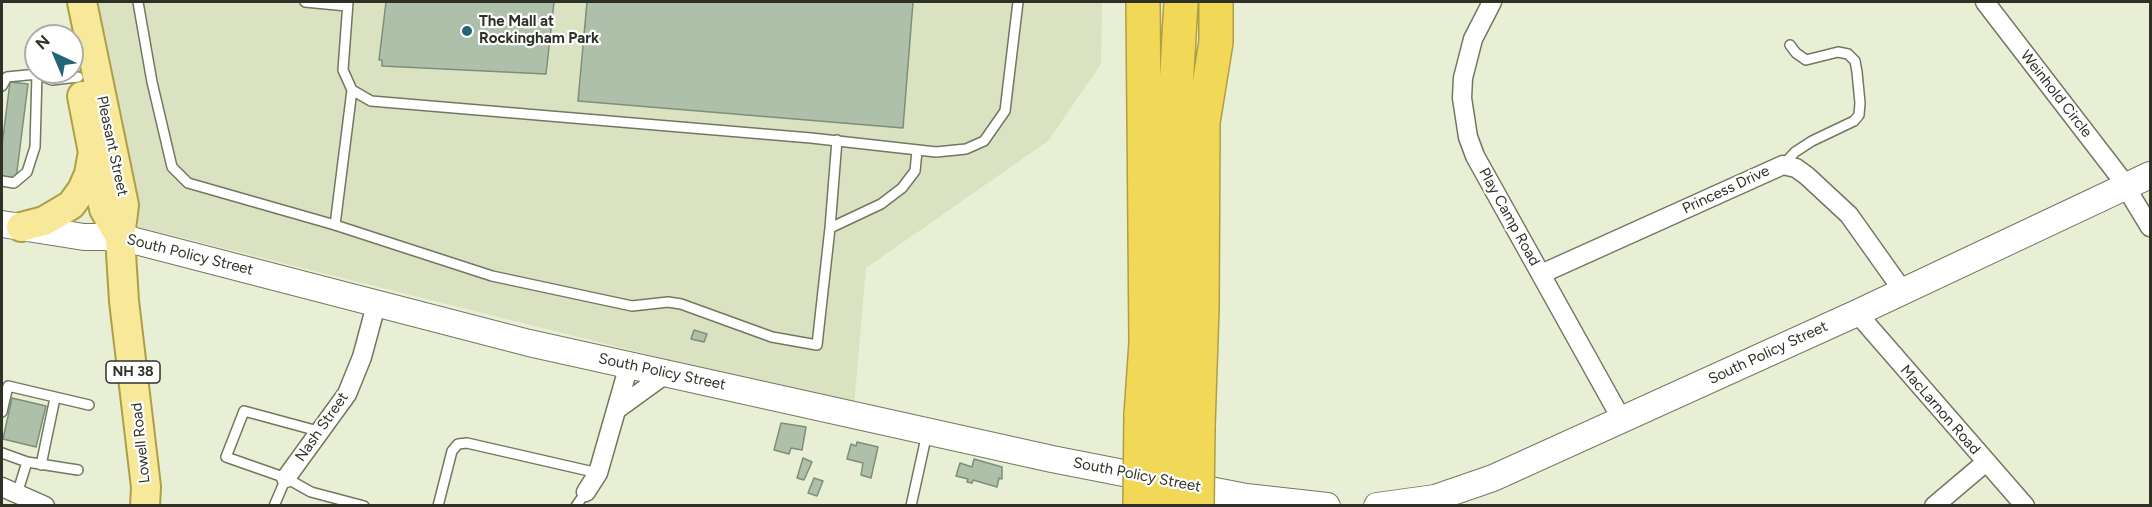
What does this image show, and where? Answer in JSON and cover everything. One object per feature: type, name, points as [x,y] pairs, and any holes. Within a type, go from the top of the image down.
[{"type":"highway","points":[[1143,2],[1146,343],[1197,506]]},
{"type":"highway","points":[[1168,506],[1174,122],[1181,2]]},
{"type":"highway","points":[[1181,2],[1203,122]]},
{"type":"highway","points":[[1140,506],[1169,421],[1202,308],[1203,122],[1216,42],[1216,2]]},
{"type":"main road","name":"Pleasant Street","points":[[64,2],[68,24]]},
{"type":"main road","name":"Pleasant Street","points":[[82,2],[124,206],[120,237]]},
{"type":"main road","name":"Pleasant Street","points":[[78,84],[104,209],[120,237]]},
{"type":"main road","points":[[11,226],[44,221],[71,205],[82,190],[89,174],[92,157]]},
{"type":"main road","name":"Lowell Road","points":[[120,237],[124,301],[146,487],[145,506]]},
{"type":"street","name":"Play Camp Road","points":[[1492,2],[1467,58],[1462,88],[1464,118],[1475,156],[1622,420]]},
{"type":"street","name":"Weinhold Circle","points":[[1985,2],[2127,186],[2151,227]]},
{"type":"street","name":"Princess Drive","points":[[1541,274],[1783,165],[1796,168],[1807,176],[1849,215],[1903,291]]},
{"type":"street","name":"South Policy Street","points":[[1377,506],[1435,498],[1462,490],[1857,313],[2151,175]]},
{"type":"street","name":"South Policy Street","points":[[11,226],[84,237],[120,237],[376,305],[629,365],[1098,468],[1288,504],[1326,506]]},
{"type":"street","name":"Nash Street","points":[[286,478],[347,394],[356,376],[376,305]]},
{"type":"street","name":"MacLarnon Road","points":[[1857,313],[2025,506]]},
{"type":"street","points":[[581,499],[598,473],[629,365]]},
{"type":"street","points":[[616,410],[667,373]]},
{"type":"street","points":[[1934,506],[1986,462]]},
{"type":"street","points":[[9,491],[45,506]]},
{"type":"lane","points":[[138,2],[172,167],[179,177],[199,188],[335,225],[492,276],[632,306],[668,302],[681,304],[754,333],[817,345],[837,140]]},
{"type":"lane","points":[[305,2],[347,4],[343,70],[352,90],[335,225]]},
{"type":"lane","points":[[352,90],[371,101],[411,106],[837,140],[949,152],[966,149],[984,141],[997,125],[1006,103],[1018,2]]},
{"type":"lane","points":[[1783,165],[1795,152],[1812,141],[1854,121],[1859,116],[1860,103],[1855,61],[1848,54],[1838,52],[1806,60],[1790,45]]},
{"type":"lane","points":[[2,86],[7,77],[24,75]]},
{"type":"lane","points":[[2,181],[14,183],[27,172],[34,147],[37,84]]},
{"type":"lane","points":[[830,228],[881,204],[902,188],[915,171],[917,150]]},
{"type":"lane","points":[[2,412],[8,386],[89,405]]},
{"type":"lane","points":[[41,465],[55,398]]},
{"type":"lane","points":[[318,431],[244,411],[226,458],[286,478],[310,492],[364,506]]},
{"type":"lane","points":[[911,506],[928,431]]},
{"type":"lane","points":[[438,506],[452,451],[458,444],[467,443],[598,473]]},
{"type":"lane","points":[[2,453],[27,462],[78,470]]},
{"type":"lane","points":[[9,491],[27,462]]},
{"type":"lane","points":[[274,506],[286,478]]},
{"type":"shaded area","name":"The Mall at Rockingham Park","points":[[96,2],[1102,2],[1101,64],[1048,141],[866,268],[854,406],[139,227]]},
{"type":"building","name":"The Mall at Rockingham Park","points":[[386,2],[554,2],[546,74],[382,66],[382,60],[379,60]]},
{"type":"building","points":[[587,2],[913,2],[903,128],[578,101]]},
{"type":"building","points":[[10,82],[28,84],[16,179],[2,177],[2,145]]},
{"type":"building","points":[[694,330],[707,334],[704,342],[691,339]]},
{"type":"building","points":[[12,398],[46,406],[36,447],[3,439]]},
{"type":"building","points":[[781,423],[806,427],[802,450],[791,448],[789,454],[774,450]]},
{"type":"building","points":[[857,442],[878,447],[871,478],[861,475],[863,463],[847,459],[851,444],[856,446]]},
{"type":"building","points":[[803,458],[812,462],[804,480],[797,478]]},
{"type":"building","points":[[974,459],[1002,467],[1002,479],[999,478],[997,487],[973,480],[972,483],[967,482],[968,479],[956,476],[960,463],[972,467]]},
{"type":"building","points":[[814,478],[823,481],[817,496],[808,493]]},
{"type":"place","name":"The Mall at Rockingham Park","points":[[467,31]]}]
